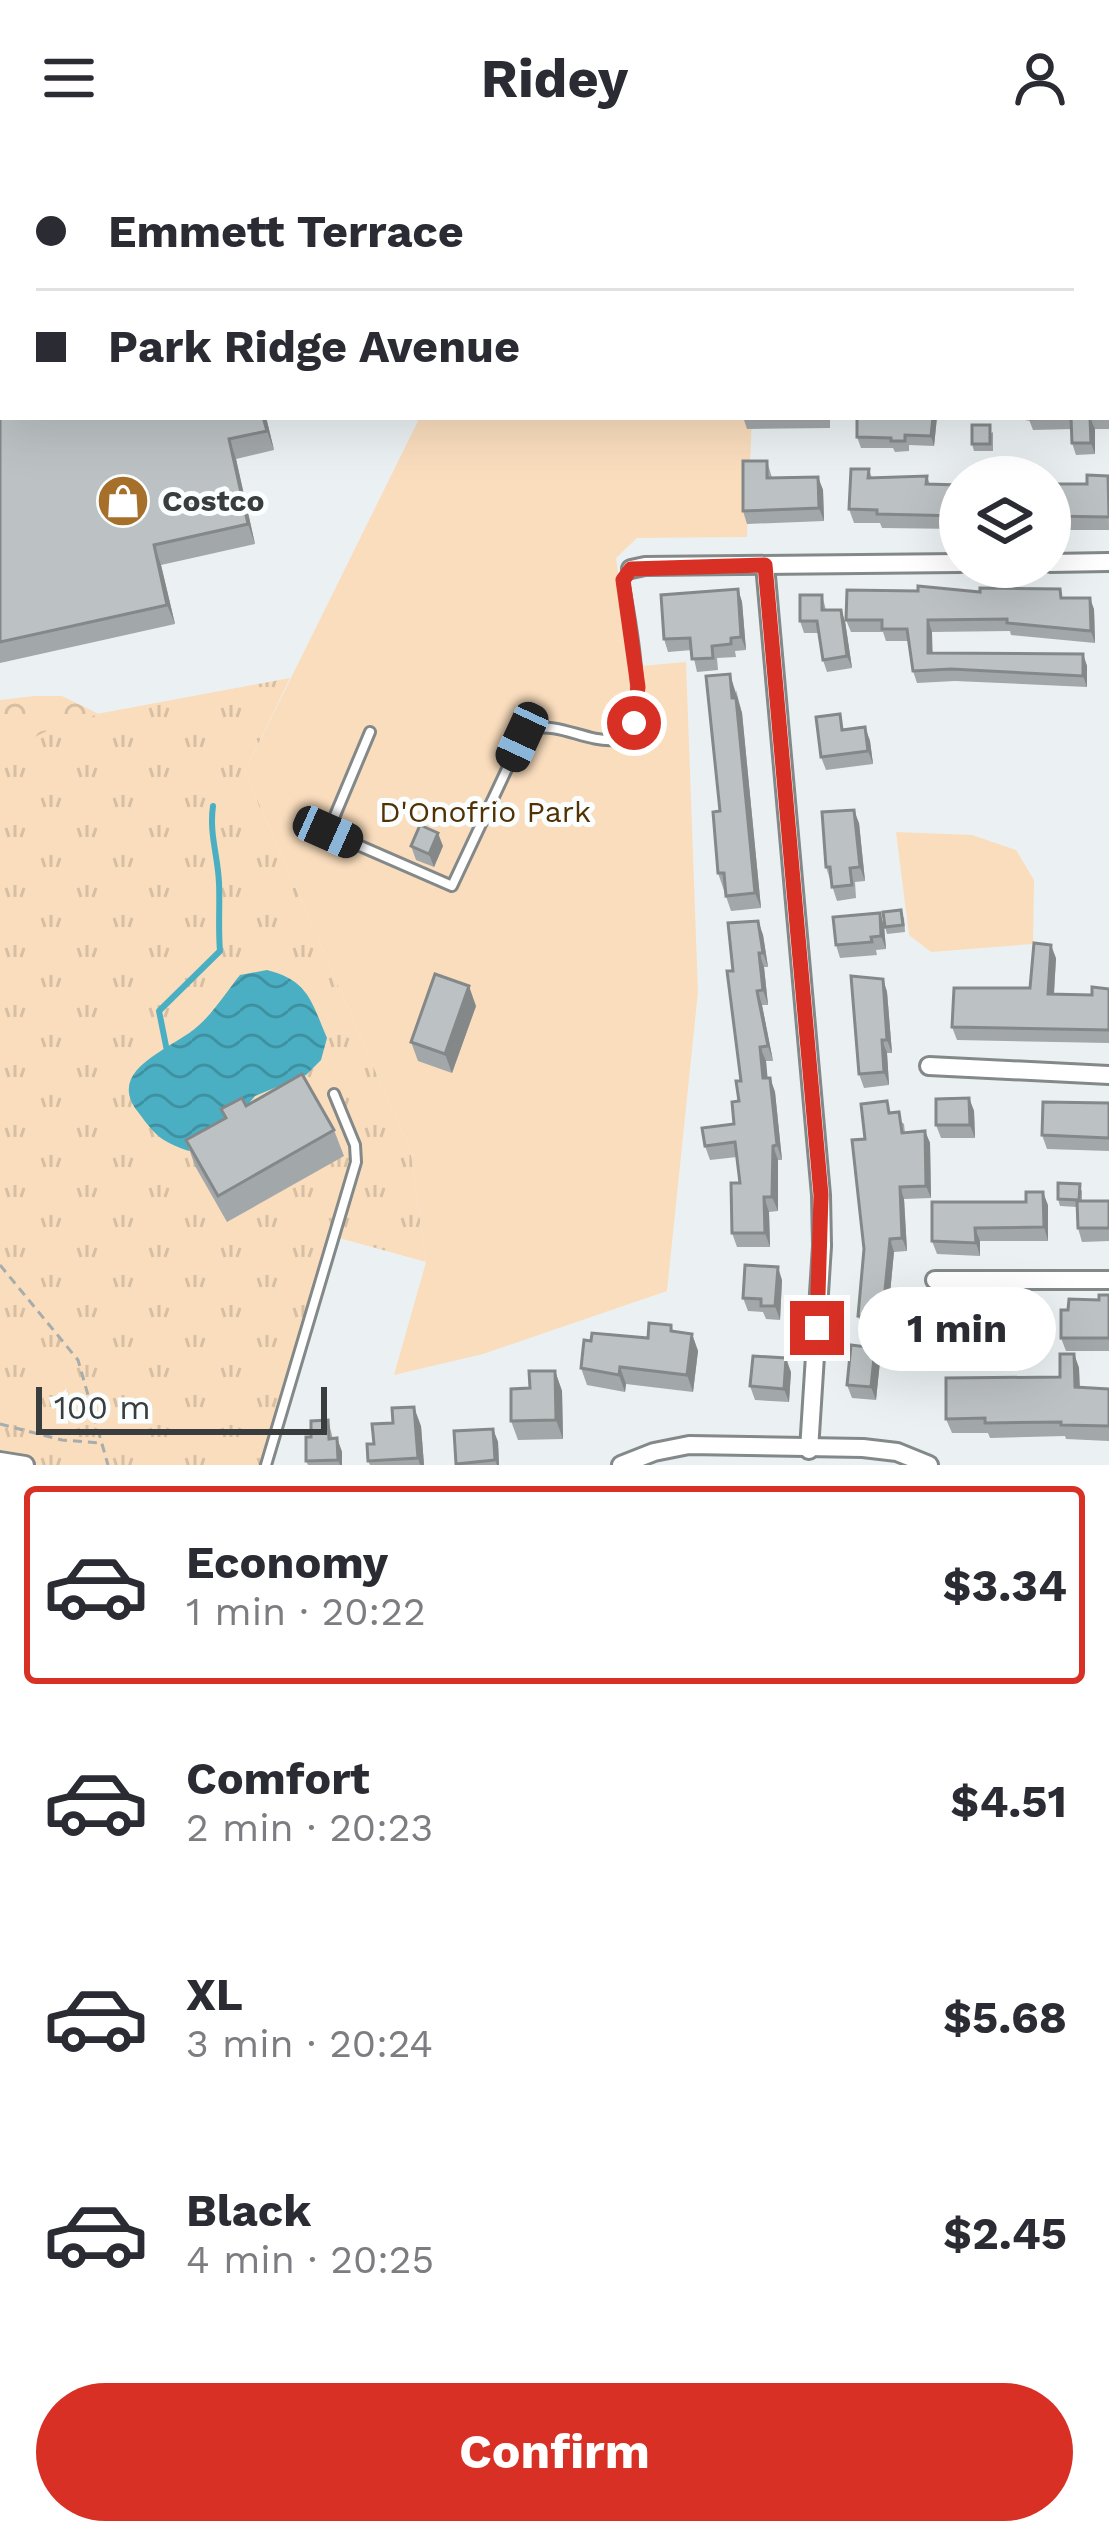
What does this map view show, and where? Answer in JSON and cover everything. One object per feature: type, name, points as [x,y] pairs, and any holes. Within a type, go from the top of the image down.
[{"type":"street","points":[[1071,563],[1109,562]]},
{"type":"street","points":[[631,569],[939,563]]},
{"type":"street","points":[[765,565],[821,1195],[809,1450]]},
{"type":"street","points":[[929,1066],[1109,1075]]},
{"type":"street","points":[[935,1280],[1109,1280]]},
{"type":"street","points":[[621,1465],[654,1451],[689,1445],[885,1450],[929,1465]]},
{"type":"street","points":[[0,1461],[26,1465]]},
{"type":"lane","points":[[370,731],[328,832],[452,886],[530,728],[554,727],[612,740],[624,737],[634,723],[638,687],[623,580],[631,569]]},
{"type":"lane","points":[[266,1465],[356,1162],[355,1145],[334,1094]]},
{"type":"path","points":[[0,1265],[78,1360],[108,1465]]},
{"type":"path","points":[[0,1424],[62,1440],[102,1443]]},
{"type":"green space","name":"D'Onofrio Park","points":[[419,420],[752,420],[747,537],[637,538],[616,558],[630,667],[686,662],[698,992],[667,1291],[483,1354],[394,1375],[426,1262],[411,1153],[245,771]]},
{"type":"green space","points":[[290,678],[245,771],[411,1153],[426,1262],[339,1238],[272,1465],[0,1465],[0,732]]},
{"type":"green space","points":[[62,696],[99,714],[51,729],[0,754],[0,700]]},
{"type":"green space","points":[[896,832],[972,835],[1016,850],[1034,880],[1033,944],[931,952],[909,935]]},
{"type":"water","points":[[267,970],[292,980],[307,994],[327,1038],[321,1060],[306,1075],[255,1096],[221,1137],[189,1151],[165,1141],[149,1127],[130,1097],[135,1072],[198,1026],[240,975]]},
{"type":"building","name":"Costco","points":[[0,420],[264,420],[267,431],[229,439],[248,524],[154,545],[167,605],[0,642]]},
{"type":"building","points":[[857,420],[933,420],[931,436],[905,435],[905,441],[857,437]]},
{"type":"building","points":[[1071,420],[1090,420],[1091,443],[1072,443]]},
{"type":"building","points":[[972,425],[990,425],[990,444],[972,444]]},
{"type":"building","points":[[743,461],[767,461],[767,478],[818,477],[819,508],[743,511]]},
{"type":"building","points":[[851,469],[869,469],[868,478],[927,476],[926,484],[939,484],[939,515],[849,509]]},
{"type":"building","points":[[1087,475],[1108,476],[1109,517],[1071,516],[1071,484],[1087,484]]},
{"type":"building","points":[[918,586],[980,592],[980,588],[1060,589],[1061,598],[1090,598],[1091,631],[1007,623],[1007,619],[928,620],[928,653],[1083,654],[1083,676],[913,671],[907,629],[882,629],[882,620],[846,620],[847,590],[918,591]]},
{"type":"building","points":[[738,589],[741,637],[731,638],[731,644],[712,646],[713,658],[692,659],[690,638],[664,639],[661,595]]},
{"type":"building","points":[[800,595],[822,595],[822,610],[841,610],[847,656],[823,660],[817,621],[800,621]]},
{"type":"building","points":[[730,674],[755,893],[726,896],[724,873],[718,873],[713,812],[720,811],[706,676]]},
{"type":"building","points":[[840,714],[842,730],[865,727],[868,751],[821,757],[816,717]]},
{"type":"building","points":[[854,810],[860,867],[850,868],[852,885],[832,887],[822,812]]},
{"type":"building","points":[[420,825],[438,833],[429,854],[411,846]]},
{"type":"building","points":[[901,910],[903,925],[885,927],[883,912]]},
{"type":"building","points":[[880,913],[881,936],[871,937],[872,942],[836,945],[833,917]]},
{"type":"building","points":[[758,921],[763,990],[757,991],[768,1046],[760,1047],[763,1078],[770,1078],[777,1145],[773,1146],[772,1197],[764,1197],[765,1233],[732,1233],[731,1183],[740,1183],[735,1142],[705,1146],[702,1128],[734,1124],[732,1102],[739,1101],[736,1081],[741,1081],[727,971],[733,971],[728,923]]},
{"type":"building","points":[[1034,943],[1051,945],[1048,994],[1092,995],[1092,987],[1109,989],[1109,1030],[952,1027],[954,988],[1030,988]]},
{"type":"building","points":[[435,974],[469,986],[445,1054],[411,1042]]},
{"type":"building","points":[[851,976],[883,979],[884,1072],[859,1074]]},
{"type":"building","points":[[302,1074],[334,1130],[218,1196],[186,1140],[226,1118],[221,1109],[242,1098],[246,1106]]},
{"type":"building","points":[[969,1098],[970,1125],[936,1125],[936,1099]]},
{"type":"building","points":[[887,1101],[889,1113],[899,1112],[902,1133],[925,1131],[926,1186],[900,1187],[902,1238],[890,1239],[885,1290],[889,1290],[888,1317],[858,1316],[864,1249],[852,1140],[865,1139],[861,1104]]},
{"type":"building","points":[[1043,1102],[1109,1103],[1109,1138],[1042,1135]]},
{"type":"building","points":[[1058,1183],[1080,1184],[1079,1200],[1058,1199]]},
{"type":"building","points":[[1026,1192],[1043,1192],[1044,1227],[975,1228],[976,1243],[932,1241],[932,1202],[1026,1202]]},
{"type":"building","points":[[1077,1201],[1109,1201],[1109,1228],[1078,1228]]},
{"type":"building","points":[[745,1265],[778,1267],[775,1306],[743,1298]]},
{"type":"building","points":[[1099,1295],[1109,1295],[1109,1338],[1061,1338],[1061,1310],[1068,1310],[1069,1299],[1099,1300]]},
{"type":"building","points":[[965,1304],[994,1304],[994,1327],[965,1327]]},
{"type":"building","points":[[649,1323],[692,1334],[687,1375],[620,1367],[619,1375],[581,1368],[584,1340],[591,1341],[592,1333],[648,1338]]},
{"type":"building","points":[[851,1345],[875,1348],[871,1387],[847,1385]]},
{"type":"building","points":[[1060,1354],[1074,1354],[1075,1387],[1109,1389],[1109,1426],[946,1419],[946,1378],[1060,1377]]},
{"type":"building","points":[[753,1356],[786,1358],[784,1389],[750,1386]]},
{"type":"building","points":[[529,1371],[555,1371],[556,1420],[511,1421],[511,1389],[530,1388]]},
{"type":"building","points":[[414,1407],[418,1458],[368,1461],[367,1444],[374,1444],[372,1424],[393,1423],[392,1408]]},
{"type":"building","points":[[328,1420],[329,1439],[337,1438],[338,1460],[306,1461],[311,1421]]},
{"type":"building","points":[[493,1429],[495,1460],[456,1464],[454,1431]]},
{"type":"waterway","points":[[167,1051],[159,1011],[220,951],[213,806]]},
{"type":"place","name":"Costco","points":[[123,501]]},
{"type":"route","points":[[634,723],[638,687],[623,580],[631,569],[765,565],[821,1195],[817,1328]]}]
